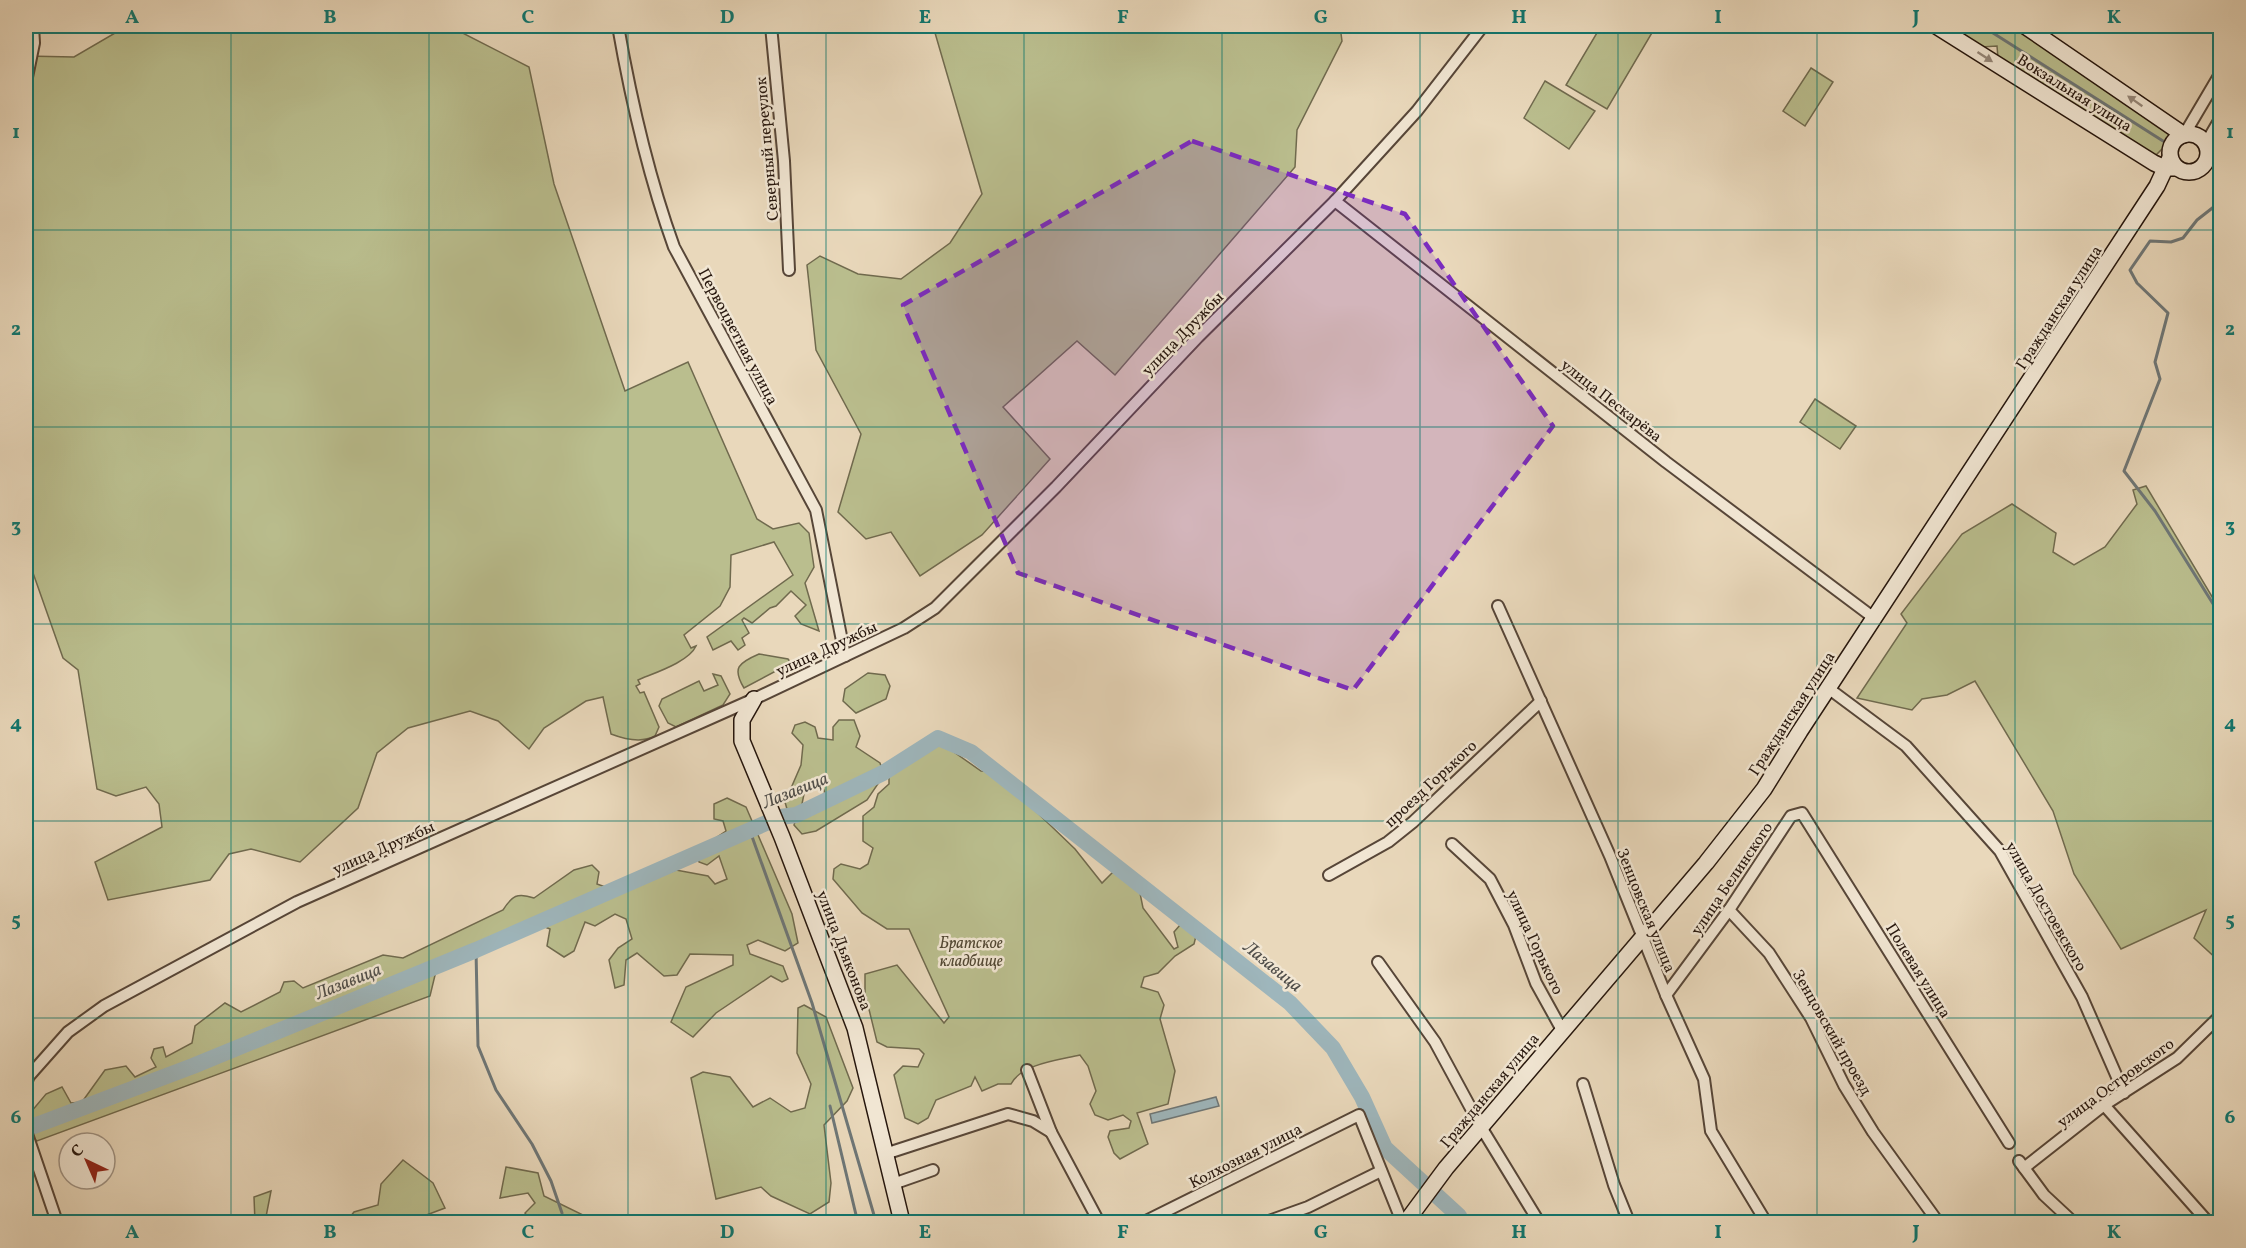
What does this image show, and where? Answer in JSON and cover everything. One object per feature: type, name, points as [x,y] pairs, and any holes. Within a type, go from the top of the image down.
[{"type":"main road","name":"Вокзальная улица","points":[[1936,26],[2135,151],[2175,167]]},
{"type":"main road","name":"Вокзальная улица","points":[[2025,26],[2184,135],[2192,134],[2200,137],[2220,151]]},
{"type":"main road","points":[[2175,167],[2171,146],[2178,137],[2184,135]]},
{"type":"main road","points":[[2175,167],[2199,170],[2214,160],[2208,155],[2206,143]]},
{"type":"main road","name":"Вокзальная улица","points":[[2135,151],[2151,169],[2158,185]]},
{"type":"main road","points":[[2158,185],[2175,167]]},
{"type":"main road","name":"Гражданская улица","points":[[1407,1219],[1446,1168],[1643,938],[1764,789],[2158,185],[2175,167]]},
{"type":"main road","name":"улица Дьяконова","points":[[754,699],[742,720],[742,741],[855,1028],[902,1222]]},
{"type":"street","points":[[26,82],[34,43],[33,26]]},
{"type":"street","name":"Первоцветная улица","points":[[618,26],[628,85],[674,247],[816,510],[845,656]]},
{"type":"street","name":"Северный переулок","points":[[771,26],[784,160],[789,270]]},
{"type":"street","name":"улица Дружбы","points":[[26,1083],[29,1076],[68,1032],[104,1006],[297,902],[754,699],[904,628],[934,608],[1056,487],[1198,337],[1335,201],[1417,111],[1483,26]]},
{"type":"street","points":[[2184,135],[2220,74]]},
{"type":"street","points":[[2206,143],[2220,119]]},
{"type":"street","name":"улица Пескарёва","points":[[1335,201],[1666,462],[1874,618]]},
{"type":"street","name":"Зенцовская улица","points":[[1498,606],[1610,856],[1665,995],[1704,1079],[1711,1131],[1766,1222]]},
{"type":"street","name":"улица Достоевского","points":[[1828,688],[1906,746],[2000,851],[2082,997],[2124,1093]]},
{"type":"street","name":"проезд Горького","points":[[1329,875],[1388,842],[1413,822],[1541,701]]},
{"type":"street","name":"улица Белинского","points":[[1665,995],[1729,910],[1791,816],[1802,813]]},
{"type":"street","name":"Полевая улица","points":[[1802,813],[2010,1143]]},
{"type":"street","name":"улица Горького","points":[[1452,844],[1490,879],[1514,925],[1536,983],[1562,1030]]},
{"type":"street","name":"Зенцовский проезд","points":[[1729,910],[1769,953],[1811,1018],[1844,1085],[1873,1132],[1938,1222]]},
{"type":"street","points":[[1378,963],[1435,1042],[1481,1127],[1539,1222]]},
{"type":"street","name":"улица Островского","points":[[2073,1222],[2044,1195],[2022,1165],[2104,1105],[2178,1058],[2220,1016]]},
{"type":"street","points":[[1027,1070],[1051,1132],[1099,1222]]},
{"type":"street","points":[[1583,1084],[1614,1185],[1629,1222]]},
{"type":"street","points":[[2104,1105],[2208,1222]]},
{"type":"street","points":[[885,1154],[1008,1114],[1033,1120],[1051,1132]]},
{"type":"street","name":"Колхозная улица","points":[[1144,1222],[1359,1115],[1382,1171]]},
{"type":"street","points":[[26,1134],[57,1222]]},
{"type":"street","points":[[893,1184],[933,1170]]},
{"type":"street","points":[[1266,1222],[1308,1207],[1382,1171],[1407,1219]]},
{"type":"highlighted area","points":[[1192,141],[1405,214],[1553,426],[1353,690],[1018,573],[903,305]]},
{"type":"green space","points":[[127,26],[449,26],[529,67],[554,184],[625,391],[688,362],[757,519],[773,529],[799,523],[809,533],[814,567],[805,583],[819,631],[801,624],[795,616],[806,605],[791,591],[776,606],[770,608],[752,623],[744,618],[742,620],[749,633],[742,638],[745,645],[738,650],[731,641],[713,650],[707,637],[793,575],[774,542],[731,555],[730,587],[720,606],[684,635],[691,648],[696,646],[692,652],[670,666],[638,680],[640,684],[636,686],[640,693],[644,692],[659,727],[655,736],[633,740],[611,734],[603,697],[586,701],[544,728],[529,749],[498,721],[470,711],[408,728],[377,753],[358,808],[300,862],[251,849],[229,854],[210,880],[108,900],[95,862],[162,827],[159,804],[146,787],[116,796],[97,789],[78,670],[63,658],[26,553],[26,56],[74,57]]},
{"type":"green space","points":[[933,26],[1340,26],[1342,41],[1297,130],[1295,167],[1115,375],[1077,341],[1003,407],[1050,459],[982,535],[920,576],[891,532],[866,539],[838,512],[861,434],[816,350],[807,265],[820,256],[858,274],[901,279],[950,243],[982,194]]},
{"type":"green space","points":[[1601,26],[1656,26],[1607,109],[1566,85]]},
{"type":"green space","points":[[1948,26],[2004,26],[2015,32],[2022,29],[2175,126],[2166,145],[2154,157],[1998,58],[1997,46],[1981,47]]},
{"type":"green space","points":[[1811,68],[1833,82],[1805,126],[1783,111]]},
{"type":"green space","points":[[1545,81],[1595,111],[1569,149],[1524,118]]},
{"type":"green space","points":[[1815,399],[1856,426],[1840,449],[1800,422]]},
{"type":"green space","points":[[2146,486],[2220,610],[2220,962],[2194,938],[2206,910],[2121,949],[2074,874],[2053,811],[1975,681],[1947,695],[1922,699],[1912,710],[1857,698],[1907,623],[1901,614],[1962,534],[2012,504],[2056,533],[2053,552],[2074,565],[2105,547],[2137,504],[2133,490]]},
{"type":"green space","points":[[759,654],[788,659],[791,663],[744,688],[738,676],[739,667],[746,660]]},
{"type":"green space","points":[[868,673],[885,675],[890,686],[886,699],[856,713],[843,701],[845,689]]},
{"type":"green space","points":[[713,674],[721,676],[730,694],[723,705],[676,727],[668,723],[659,706],[662,699],[699,681],[704,691],[718,685]]},
{"type":"green space","points":[[839,720],[854,720],[860,736],[856,747],[880,763],[884,775],[867,800],[816,831],[802,834],[794,825],[796,818],[827,803],[824,790],[816,785],[805,789],[802,804],[796,811],[787,809],[785,802],[801,765],[803,745],[792,733],[795,725],[805,722],[815,727],[818,738],[833,740],[833,727]]},
{"type":"green space","name":"Братское кладбище","points":[[941,743],[981,771],[995,772],[1075,849],[1102,883],[1112,873],[1120,873],[1140,893],[1143,908],[1174,949],[1178,947],[1174,932],[1180,925],[1190,927],[1196,936],[1194,944],[1175,956],[1158,973],[1144,977],[1141,987],[1158,992],[1164,1005],[1160,1019],[1175,1071],[1168,1104],[1137,1113],[1148,1144],[1120,1159],[1114,1153],[1108,1137],[1110,1131],[1129,1128],[1131,1121],[1123,1115],[1108,1120],[1095,1115],[1090,1104],[1096,1091],[1088,1066],[1080,1055],[1032,1067],[1016,1077],[1011,1084],[998,1084],[982,1091],[975,1077],[971,1086],[936,1100],[928,1118],[918,1124],[905,1118],[894,1075],[903,1066],[918,1067],[924,1054],[919,1049],[887,1047],[877,1042],[865,993],[865,974],[897,965],[944,1023],[949,1017],[909,929],[887,929],[862,913],[833,879],[834,869],[841,864],[860,869],[868,864],[873,848],[863,841],[863,816],[874,807],[878,794],[889,784],[889,772],[900,768]]},
{"type":"green space","points":[[727,798],[746,807],[792,914],[798,943],[785,951],[758,940],[747,945],[750,954],[783,966],[788,979],[782,982],[771,976],[716,1013],[693,1037],[671,1022],[686,987],[733,965],[733,955],[690,954],[677,975],[664,976],[637,953],[626,960],[624,985],[615,988],[609,960],[618,948],[632,939],[626,919],[615,914],[595,926],[585,922],[574,951],[564,957],[547,946],[550,929],[540,925],[436,971],[430,996],[64,1131],[57,1131],[57,1134],[37,1141],[29,1134],[26,1118],[46,1094],[62,1087],[71,1103],[82,1102],[105,1070],[126,1066],[135,1077],[156,1067],[151,1058],[154,1049],[163,1047],[166,1057],[192,1043],[195,1026],[225,1003],[241,1012],[280,992],[284,982],[294,981],[303,988],[383,955],[403,958],[503,910],[516,896],[534,898],[574,870],[592,865],[599,872],[597,884],[619,892],[676,870],[708,876],[715,884],[727,879],[719,856],[707,865],[699,862],[696,851],[726,831],[723,821],[714,819],[714,804]]},
{"type":"green space","points":[[804,1005],[826,1017],[853,1088],[847,1101],[824,1125],[831,1183],[829,1202],[810,1214],[771,1196],[761,1187],[716,1199],[691,1078],[703,1072],[730,1077],[753,1107],[770,1098],[791,1112],[805,1108],[811,1084],[797,1053],[798,1008]]},
{"type":"green space","points":[[403,1160],[433,1183],[445,1208],[408,1222],[346,1222],[354,1212],[378,1205],[381,1184]]},
{"type":"green space","points":[[506,1167],[538,1173],[544,1196],[583,1215],[586,1222],[531,1222],[525,1213],[535,1203],[528,1193],[500,1198]]},
{"type":"green space","points":[[271,1191],[265,1222],[255,1222],[254,1197]]},
{"type":"water","points":[[1216,1097],[1219,1106],[1152,1123],[1150,1114]]},
{"type":"waterway","points":[[1982,26],[2163,141]]},
{"type":"waterway","points":[[2220,202],[2197,220],[2183,238],[2171,242],[2150,241],[2130,270],[2137,283],[2168,313],[2155,362],[2160,379],[2124,471],[2155,511],[2220,615]]},
{"type":"waterway","name":"Лазавица","points":[[26,1129],[193,1066],[476,950],[780,817],[796,815],[883,773],[938,738],[971,752],[1290,1003],[1333,1048],[1362,1097],[1385,1148],[1459,1216],[1459,1222]]},
{"type":"waterway","points":[[750,831],[812,1003],[874,1215]]},
{"type":"waterway","points":[[476,950],[478,1046],[496,1090],[532,1144],[551,1181],[562,1213]]},
{"type":"waterway","points":[[830,1106],[857,1219]]}]
